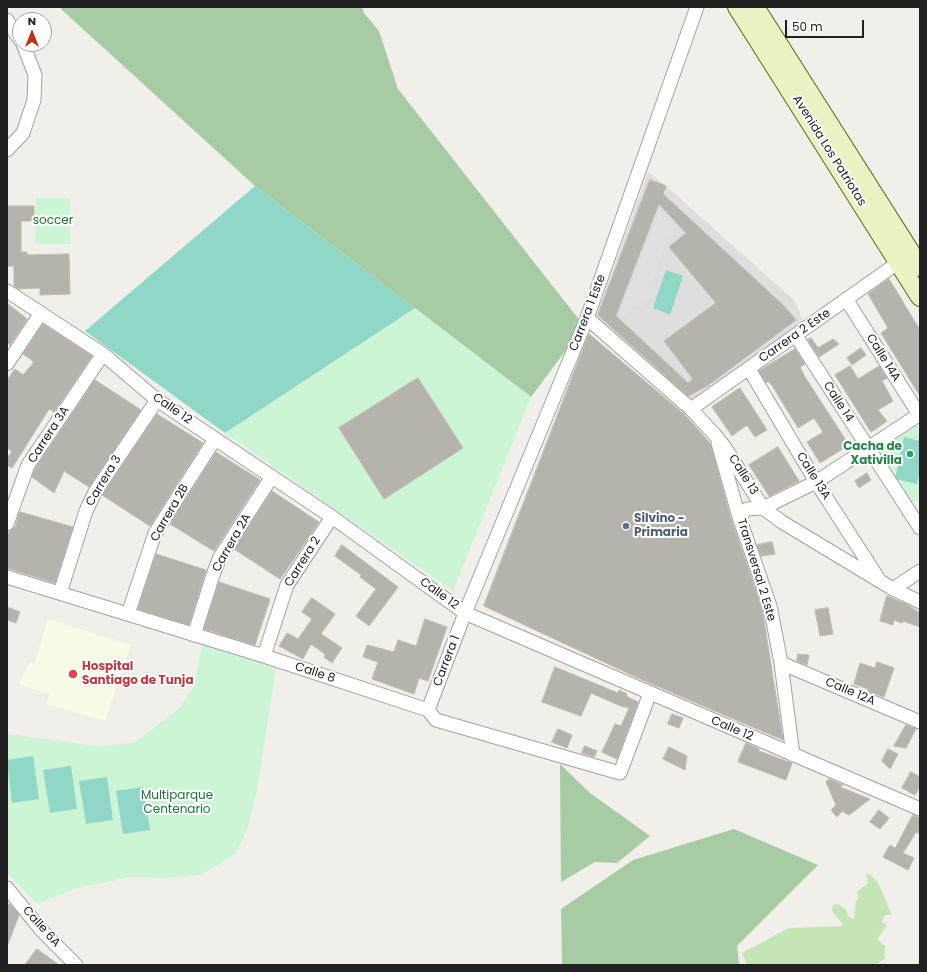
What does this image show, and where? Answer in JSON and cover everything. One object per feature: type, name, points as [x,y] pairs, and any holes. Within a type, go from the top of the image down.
[{"type":"main road","name":"Avenida Los Patriotas","points":[[737,7],[920,296]]},
{"type":"main road","name":"Avenida Los Patriotas","points":[[755,7],[920,267]]},
{"type":"street","name":"Carrera 1 Este","points":[[465,613],[587,318],[697,7]]},
{"type":"street","points":[[7,150],[23,133],[34,100],[35,75],[26,52]]},
{"type":"street","name":"Carrera 2 Este","points":[[691,409],[796,336],[898,262]]},
{"type":"street","name":"Calle 12","points":[[7,291],[103,354],[157,400],[271,478],[332,517],[465,613],[920,809]]},
{"type":"street","name":"Calle 14A","points":[[846,299],[920,415]]},
{"type":"street","points":[[7,364],[41,313]]},
{"type":"street","name":"Calle 13","points":[[587,318],[691,409],[726,448],[764,508],[782,522],[893,589],[920,602]]},
{"type":"street","name":"Calle 14","points":[[796,336],[920,528]]},
{"type":"street","name":"Carrera 3A","points":[[7,524],[28,465],[103,354]]},
{"type":"street","name":"Calle 13A","points":[[748,369],[816,482],[880,581]]},
{"type":"street","name":"Carrera 3","points":[[60,593],[86,511],[95,492],[157,400]]},
{"type":"street","points":[[740,517],[747,509],[764,508],[816,482],[920,415]]},
{"type":"street","name":"Transversal 2 Este","points":[[715,435],[740,517],[770,606],[793,755]]},
{"type":"street","name":"Carrera 2B","points":[[128,614],[155,533],[214,439]]},
{"type":"street","name":"Carrera 2A","points":[[194,635],[220,557],[271,478]]},
{"type":"street","name":"Carrera 2","points":[[264,656],[287,585],[332,517]]},
{"type":"street","points":[[893,589],[920,571]]},
{"type":"street","name":"Calle 8","points":[[7,577],[264,656],[428,710],[436,720],[620,773],[650,693]]},
{"type":"street","name":"Carrera 1","points":[[428,710],[465,613]]},
{"type":"street","name":"Calle 12A","points":[[780,663],[920,722]]},
{"type":"street","name":"Calle 6A","points":[[7,888],[43,932],[76,965]]},
{"type":"shaded area","points":[[648,172],[666,186],[795,301],[805,326],[691,406],[596,317]]},
{"type":"shaded area","points":[[255,186],[415,308],[225,433],[85,331]]},
{"type":"shaded area","points":[[659,214],[673,226],[643,306],[635,306],[624,318],[620,316]]},
{"type":"shaded area","points":[[666,270],[683,276],[670,315],[653,308]]},
{"type":"shaded area","name":"Cacha de Xativilla","points":[[904,437],[920,441],[920,468],[917,484],[895,479]]},
{"type":"shaded area","name":"Hospital Santiago de Tunja","points":[[48,619],[131,645],[105,721],[47,704],[49,694],[19,684],[30,662],[34,664]]},
{"type":"shaded area","points":[[33,756],[39,799],[12,803],[7,760]]},
{"type":"shaded area","points":[[71,766],[77,809],[50,813],[43,770]]},
{"type":"shaded area","points":[[107,777],[113,820],[86,824],[79,781]]},
{"type":"shaded area","points":[[143,787],[150,830],[123,834],[116,791]]},
{"type":"green space","points":[[62,7],[362,7],[364,13],[379,31],[398,89],[584,326],[531,397],[255,186],[61,9]]},
{"type":"green space","name":"soccer","points":[[36,198],[70,198],[70,244],[35,244]]},
{"type":"green space","points":[[415,308],[531,397],[453,591],[225,433]]},
{"type":"green space","points":[[915,424],[920,431],[920,498],[911,503],[876,450]]},
{"type":"green space","name":"Multiparque Centenario","points":[[202,645],[276,668],[257,791],[247,830],[235,854],[201,875],[168,878],[130,877],[74,889],[37,904],[7,873],[7,734],[98,746],[134,743],[180,708],[194,686]]},
{"type":"green space","points":[[560,764],[590,793],[650,836],[617,863],[595,862],[561,882]]},
{"type":"green space","points":[[734,829],[818,865],[737,946],[739,964],[562,965],[561,909],[633,860]]},
{"type":"green space","points":[[866,873],[876,880],[892,914],[884,916],[882,922],[887,925],[877,939],[885,946],[885,958],[876,965],[747,964],[742,953],[789,928],[844,926],[832,911],[833,905],[838,904],[846,910],[848,916],[854,919],[856,901],[859,898],[857,892],[868,883]]},
{"type":"building","points":[[650,180],[666,186],[663,194],[784,306],[796,320],[707,386],[688,396],[598,315]],"holes":[[[659,204],[686,233],[669,247],[716,303],[664,341],[693,379],[688,383],[616,316]]]},
{"type":"building","points":[[7,206],[34,206],[34,221],[21,221],[21,252],[27,252],[27,255],[69,254],[70,294],[40,295],[40,288],[18,289],[14,286],[14,266],[7,266]]},
{"type":"building","points":[[889,279],[920,330],[920,396],[881,333],[888,328],[868,294]]},
{"type":"building","points":[[7,303],[27,319],[10,345],[7,343]]},
{"type":"building","points":[[43,324],[92,356],[54,412],[49,409],[12,468],[7,465],[7,459],[12,451],[7,448],[7,380],[15,369],[23,375],[34,362],[23,354]]},
{"type":"building","name":"Silvino - Primaria","points":[[589,334],[685,415],[710,443],[731,519],[762,608],[783,740],[638,678],[484,606]]},
{"type":"building","points":[[811,338],[818,348],[833,339],[839,344],[819,357],[808,340]]},
{"type":"building","points":[[861,348],[866,355],[852,365],[847,358]]},
{"type":"building","points":[[795,349],[805,364],[800,367],[805,377],[849,445],[820,463],[807,442],[823,432],[814,418],[798,428],[773,387],[768,381],[766,383],[759,371]]},
{"type":"building","points":[[850,366],[858,379],[879,366],[887,378],[882,381],[893,401],[878,410],[887,421],[871,432],[835,375]]},
{"type":"building","points":[[418,378],[463,448],[384,499],[339,428]]},
{"type":"building","points":[[95,380],[141,410],[89,487],[64,471],[54,493],[32,477],[35,469]]},
{"type":"building","points":[[740,388],[767,430],[755,437],[747,425],[732,436],[712,407]]},
{"type":"building","points":[[157,414],[203,443],[150,526],[102,495]]},
{"type":"building","points":[[778,447],[799,481],[769,496],[749,465]]},
{"type":"building","points":[[216,452],[260,480],[214,551],[170,524]]},
{"type":"building","points":[[867,473],[871,480],[859,488],[855,481]]},
{"type":"building","points":[[272,491],[319,522],[280,579],[234,549]]},
{"type":"building","points":[[20,512],[73,527],[55,583],[7,568],[7,538],[9,532],[15,527]]},
{"type":"building","points":[[772,542],[775,554],[761,556],[757,545]]},
{"type":"building","points":[[342,545],[398,587],[369,626],[356,616],[376,589],[360,577],[361,575],[335,556]]},
{"type":"building","points":[[156,554],[206,570],[189,625],[138,609]]},
{"type":"building","points":[[219,582],[270,599],[255,645],[204,629]]},
{"type":"building","points":[[887,596],[908,605],[920,613],[920,627],[903,621],[902,623],[894,620],[893,625],[880,621]]},
{"type":"building","points":[[312,598],[335,614],[321,634],[342,648],[332,663],[324,657],[325,654],[311,644],[303,659],[279,646],[287,633],[298,639],[312,619],[302,612]]},
{"type":"building","points":[[7,607],[20,612],[16,623],[7,620]]},
{"type":"building","points":[[828,608],[833,634],[820,636],[815,610]]},
{"type":"building","points":[[425,619],[447,627],[428,681],[419,678],[414,694],[372,679],[378,662],[363,657],[367,645],[394,652],[398,640],[416,646]]},
{"type":"building","points":[[798,654],[809,655],[807,665],[797,661]]},
{"type":"building","points":[[877,662],[894,668],[884,697],[854,684],[860,663],[875,668]]},
{"type":"building","points":[[555,667],[618,693],[619,690],[627,694],[626,696],[638,702],[617,759],[602,752],[615,724],[621,726],[629,708],[591,693],[581,716],[542,702]]},
{"type":"building","points":[[672,714],[683,718],[679,728],[668,724]]},
{"type":"building","points":[[906,725],[916,729],[906,748],[894,746]]},
{"type":"building","points":[[558,729],[572,735],[567,748],[552,742]]},
{"type":"building","points":[[746,743],[759,749],[759,751],[792,763],[786,780],[738,762]]},
{"type":"building","points":[[585,746],[597,751],[594,757],[582,753]]},
{"type":"building","points":[[669,747],[687,756],[685,770],[663,759]]},
{"type":"building","points":[[888,749],[898,754],[890,769],[882,761]]},
{"type":"building","points":[[911,772],[920,777],[920,786],[915,795],[902,788]]},
{"type":"building","points":[[829,779],[843,785],[840,787],[870,799],[849,815],[842,811],[837,817],[831,810],[836,805],[826,782]]},
{"type":"building","points":[[879,810],[889,818],[880,829],[870,822]]},
{"type":"building","points":[[913,815],[920,818],[920,834],[916,832],[903,853],[914,858],[908,870],[883,857],[890,845],[895,848]]},
{"type":"building","points":[[7,904],[11,905],[19,915],[8,944]]},
{"type":"building","points":[[37,949],[59,965],[25,965]]},
{"type":"place","name":"Cacha de Xativilla","points":[[910,454]]},
{"type":"place","name":"Silvino - Primaria","points":[[626,526]]},
{"type":"place","name":"Hospital Santiago de Tunja","points":[[73,674]]}]
